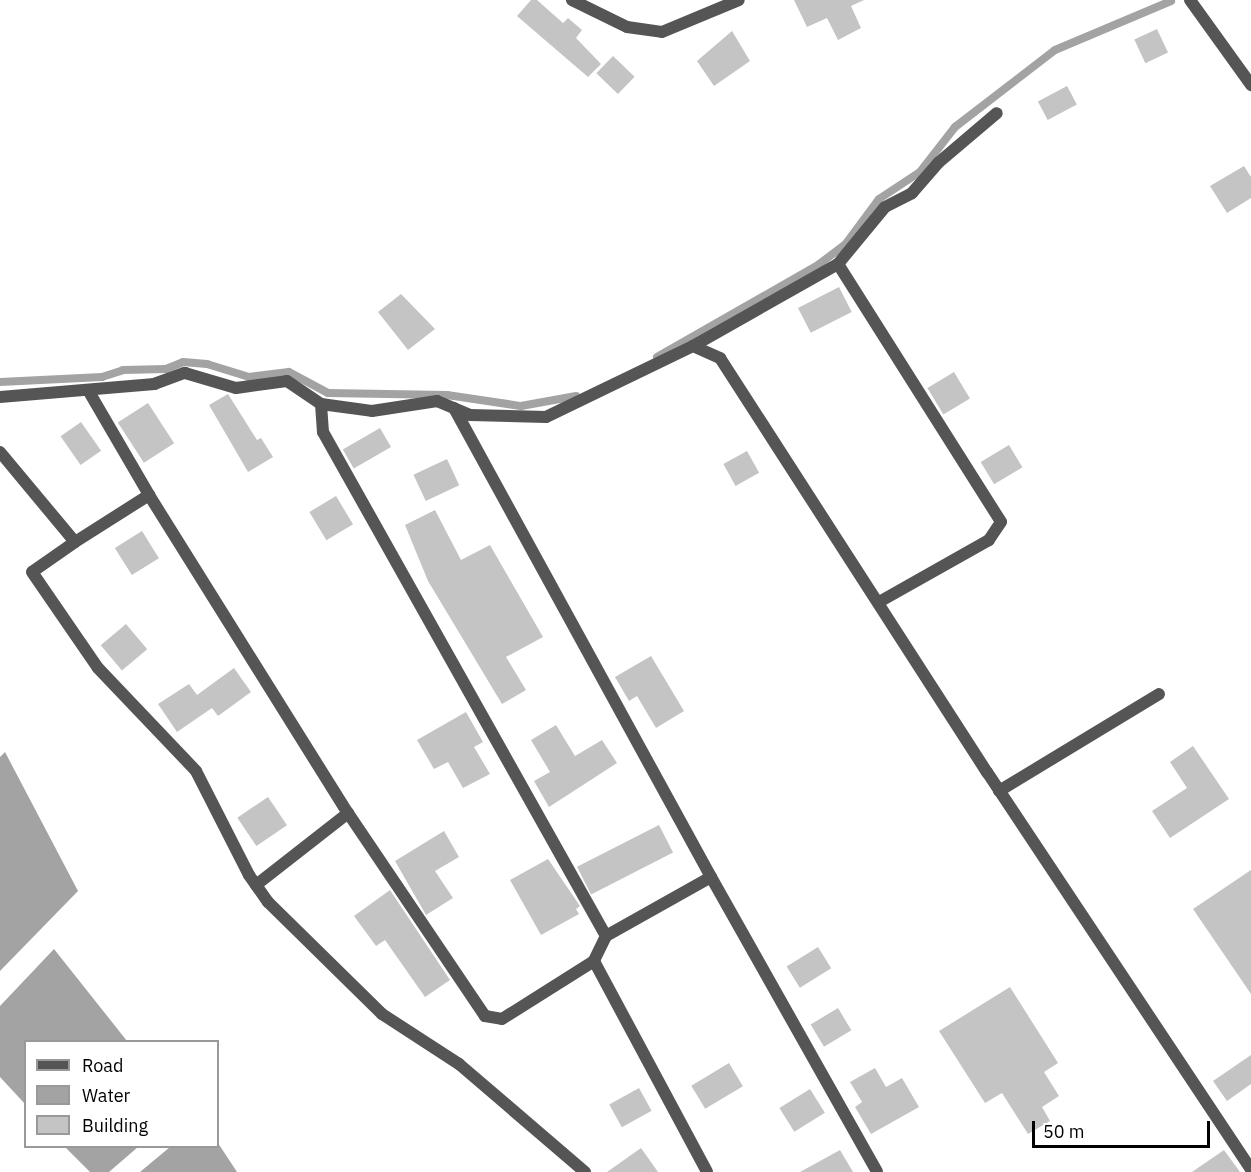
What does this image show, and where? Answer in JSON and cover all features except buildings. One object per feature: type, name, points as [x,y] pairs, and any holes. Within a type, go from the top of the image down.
[{"type":"street","points":[[572,0],[627,27],[662,32],[739,0]]},
{"type":"street","points":[[1190,0],[1251,85]]},
{"type":"street","points":[[0,397],[154,384],[185,373],[236,388],[286,381],[321,404],[372,411],[437,401],[470,414],[546,417],[693,346],[838,264],[885,207],[912,193],[938,163],[997,113]]},
{"type":"street","points":[[838,264],[1001,522],[989,540],[879,602]]},
{"type":"street","points":[[693,346],[720,358],[999,791],[1251,1169]]},
{"type":"street","points":[[88,390],[149,495],[348,813],[485,1016],[502,1018],[594,961],[606,936],[711,878]]},
{"type":"street","points":[[321,404],[323,432],[606,936]]},
{"type":"street","points":[[454,408],[711,878],[877,1172]]},
{"type":"street","points":[[0,452],[75,542]]},
{"type":"street","points":[[149,495],[32,572],[98,668],[196,771],[256,885],[268,902],[382,1014],[459,1064],[585,1172]]},
{"type":"street","points":[[999,791],[1159,694]]},
{"type":"street","points":[[256,885],[348,813]]},
{"type":"street","points":[[594,961],[707,1172]]},
{"type":"water","points":[[5,752],[78,891],[0,971],[0,757]]},
{"type":"water","points":[[54,949],[126,1040],[24,1040],[24,1103],[0,1077],[0,1006]]},
{"type":"water","points":[[219,1145],[237,1172],[140,1172],[169,1148],[219,1148]]},
{"type":"water","points":[[66,1148],[137,1148],[109,1172],[90,1172]]},
{"type":"waterway","points":[[657,357],[818,265],[845,245],[879,199],[920,172],[955,127],[1055,50],[1171,1]]},
{"type":"waterway","points":[[0,382],[102,377],[123,370],[166,369],[183,362],[207,364],[249,377],[289,372],[328,393],[447,395],[521,406],[576,396]]}]
